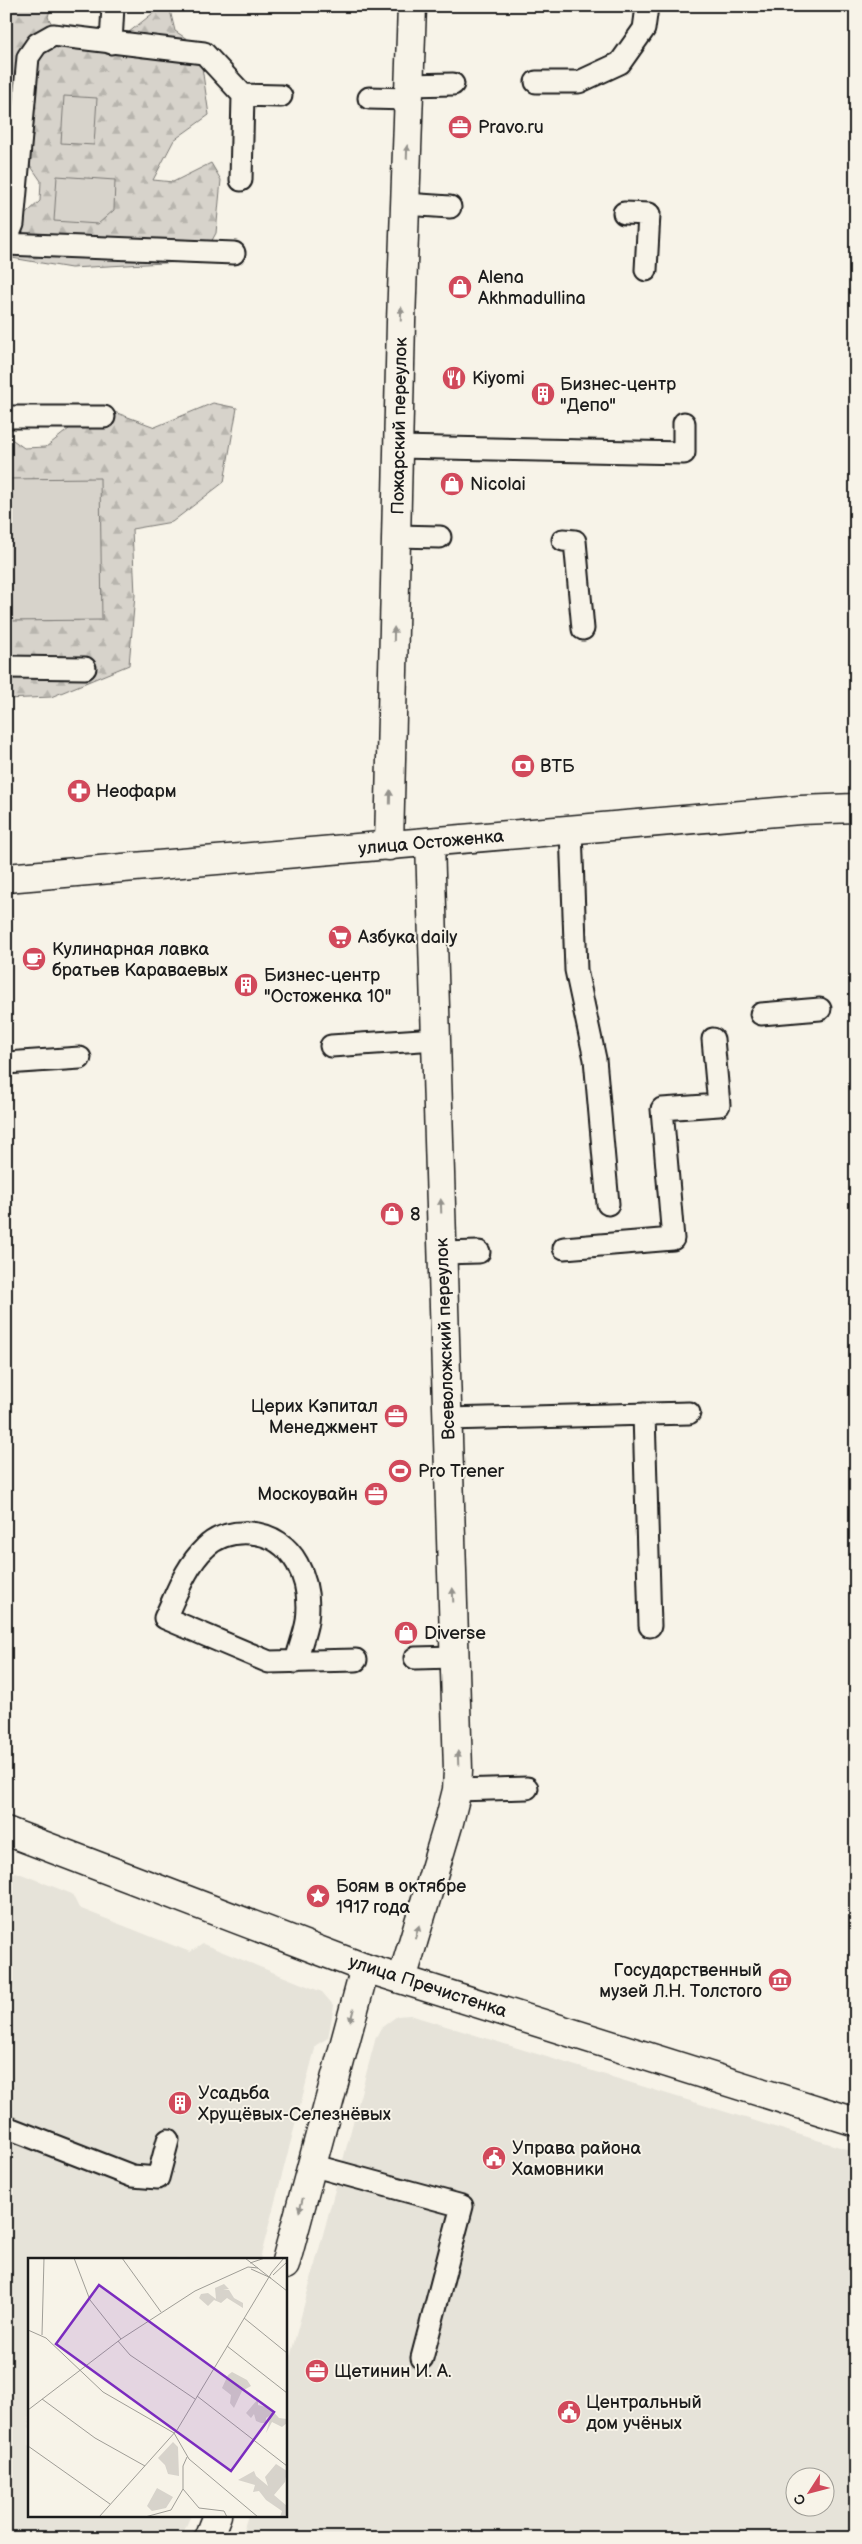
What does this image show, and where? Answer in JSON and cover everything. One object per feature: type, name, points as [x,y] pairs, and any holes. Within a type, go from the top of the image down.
[{"type":"street","name":"Пожарский переулок","points":[[389,846],[398,447],[412,6]]},
{"type":"street","name":"улица Остоженка","points":[[6,878],[800,810],[856,808]]},
{"type":"street","name":"Всеволожский переулок","points":[[402,1979],[457,1790],[455,1657],[430,842]]},
{"type":"street","name":"улица Пречистенка","points":[[6,1831],[365,1968],[856,2122]]},
{"type":"street","points":[[286,2261],[365,1968]]},
{"type":"street","points":[[208,2538],[217,2516]]},
{"type":"lane","points":[[111,43],[113,6]]},
{"type":"lane","points":[[536,82],[579,82],[620,63],[644,29],[647,7]]},
{"type":"lane","points":[[234,253],[6,242],[12,224],[28,57],[36,44],[53,36],[204,53],[243,95],[242,180]]},
{"type":"lane","points":[[369,98],[453,84]]},
{"type":"lane","points":[[243,95],[281,96]]},
{"type":"lane","points":[[405,204],[450,206]]},
{"type":"lane","points":[[624,213],[649,214],[646,270]]},
{"type":"lane","points":[[6,416],[104,417]]},
{"type":"lane","points":[[398,447],[684,453],[684,423]]},
{"type":"lane","points":[[396,536],[440,537]]},
{"type":"lane","points":[[563,540],[575,541],[583,629]]},
{"type":"lane","points":[[6,667],[85,668]]},
{"type":"lane","points":[[571,830],[576,970],[595,1059],[608,1204]]},
{"type":"lane","points":[[761,1014],[820,1009]]},
{"type":"lane","points":[[332,1046],[436,1039]]},
{"type":"lane","points":[[564,1248],[673,1239],[662,1109],[719,1104],[713,1039]]},
{"type":"lane","points":[[6,1063],[80,1058]]},
{"type":"lane","points":[[442,1253],[479,1252]]},
{"type":"lane","points":[[447,1419],[688,1413]]},
{"type":"lane","points":[[644,1414],[650,1626]]},
{"type":"lane","points":[[296,1662],[307,1621],[306,1586],[301,1567],[291,1552],[276,1540],[258,1533],[239,1532],[221,1537],[205,1547],[193,1562],[165,1618],[269,1662],[296,1662],[356,1660]]},
{"type":"lane","points":[[415,1658],[455,1657]]},
{"type":"lane","points":[[457,1790],[527,1788]]},
{"type":"lane","points":[[6,2127],[132,2176],[158,2178],[168,2140]]},
{"type":"lane","points":[[311,2165],[462,2206],[422,2358]]},
{"type":"shaded area","points":[[16,1872],[72,1894],[79,1908],[190,1952],[203,1944],[322,1992],[334,2006],[328,2038],[316,2045],[260,2258],[28,2258],[28,2516],[191,2516],[181,2538],[6,2538],[6,1877]]},
{"type":"shaded area","points":[[410,2015],[856,2152],[856,2538],[241,2538],[248,2516],[286,2516],[286,2372],[376,2037],[381,2028],[397,2016]]},
{"type":"green space","points":[[6,6],[51,6],[48,17],[61,41],[119,40],[162,6],[169,6],[175,31],[199,47],[209,115],[174,140],[153,180],[173,182],[211,163],[221,180],[216,233],[201,261],[71,268],[6,257],[6,232],[40,201],[41,181],[6,130]]},
{"type":"green space","points":[[64,96],[97,98],[94,145],[61,143]]},
{"type":"green space","points":[[57,176],[115,180],[114,210],[98,224],[54,221]]},
{"type":"green space","points":[[213,403],[237,408],[224,482],[172,522],[132,529],[135,595],[129,665],[51,697],[6,699],[6,435],[24,448],[46,447],[98,406],[155,427]]},
{"type":"green space","points":[[100,478],[102,620],[6,621],[6,479]]},
{"type":"place","name":"Pravo.ru","points":[[460,127]]},
{"type":"place","name":"Alena Akhmadullina","points":[[460,287]]},
{"type":"place","name":"Kiyomi","points":[[454,378]]},
{"type":"place","name":"Бизнес-центр \"Депо\"","points":[[543,394]]},
{"type":"place","name":"Nicolai","points":[[452,484]]},
{"type":"place","name":"ВТБ","points":[[523,766]]},
{"type":"place","name":"Неофарм","points":[[79,791]]},
{"type":"place","name":"Азбука daily","points":[[340,937]]},
{"type":"place","name":"Кулинарная лавка братьев Караваевых","points":[[34,959]]},
{"type":"place","name":"Бизнес-центр \"Остоженка 10\"","points":[[246,985]]},
{"type":"place","name":"8","points":[[392,1214]]},
{"type":"place","name":"Церих Кэпитал Менеджмент","points":[[396,1416]]},
{"type":"place","name":"Pro Trener","points":[[400,1471]]},
{"type":"place","name":"Москоувайн","points":[[376,1494]]},
{"type":"place","name":"Diverse","points":[[406,1633]]},
{"type":"place","name":"Боям в октябре 1917 года","points":[[318,1896]]},
{"type":"place","name":"Государственный музей Л.Н. Толстого","points":[[780,1980]]},
{"type":"place","name":"Усадьба Хрущёвых-Селезнёвых","points":[[180,2103]]},
{"type":"place","name":"Управа района Хамовники","points":[[494,2158]]},
{"type":"place","name":"Щетинин И. А.","points":[[317,2371]]},
{"type":"place","name":"Центральный дом учёных","points":[[569,2412]]}]
